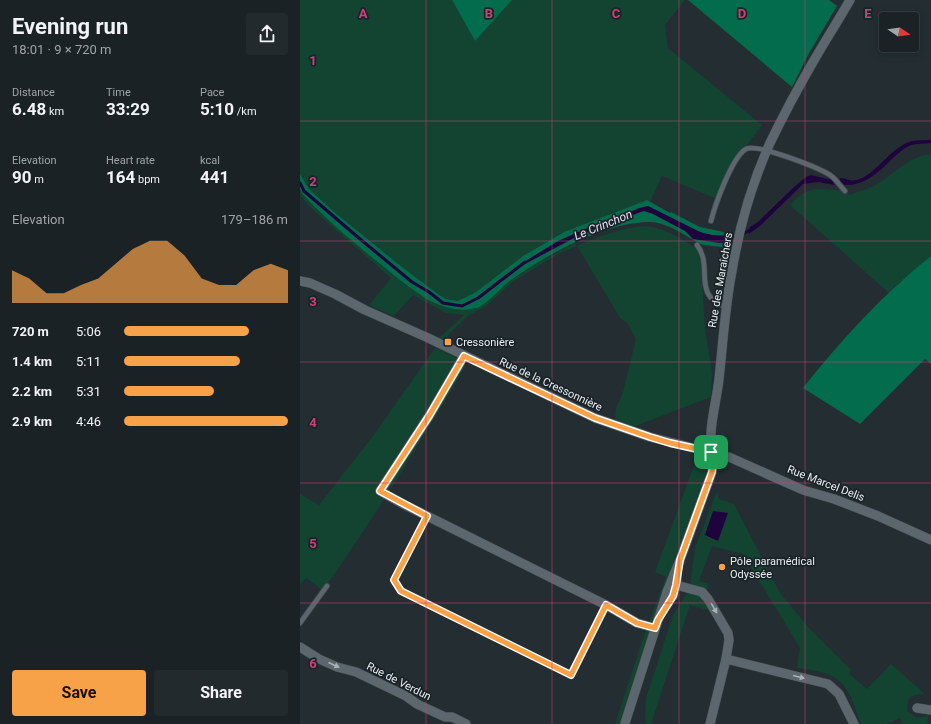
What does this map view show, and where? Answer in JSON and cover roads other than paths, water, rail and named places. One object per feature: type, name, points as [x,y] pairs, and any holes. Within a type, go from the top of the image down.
[{"type":"street","name":"Rue des Maraîchers","points":[[625,724],[655,628],[712,472],[711,432],[717,395],[726,307],[736,247],[743,221],[759,170],[768,150],[813,62],[850,0]]},
{"type":"street","name":"Rue de la Cressonnière","points":[[300,281],[310,283],[335,294],[365,310],[426,337],[595,418],[670,443],[711,452]]},
{"type":"street","points":[[464,356],[437,402],[380,491],[606,605],[637,623],[655,628]]},
{"type":"street","name":"Rue Marcel Delis","points":[[711,452],[747,464],[758,471],[803,490],[834,499],[878,516],[931,540]]},
{"type":"street","name":"Rue des Maraîchers","points":[[658,620],[680,586],[680,560]]},
{"type":"street","points":[[674,573],[674,581],[680,586],[705,594],[728,633],[729,640],[726,659],[710,724]]},
{"type":"street","name":"Rue de Verdun","points":[[300,646],[320,659],[337,667],[356,672],[406,696],[417,704],[445,717],[452,717],[466,724]]},
{"type":"street","points":[[726,659],[828,684],[839,694],[854,724]]},
{"type":"street","points":[[917,708],[931,710]]},
{"type":"lane","points":[[711,220],[714,206],[720,191],[738,157],[746,149],[754,148],[768,150],[831,176],[845,191]]},
{"type":"lane","points":[[697,245],[701,249],[704,262],[706,292],[715,304],[726,307]]},
{"type":"lane","points":[[427,516],[394,580],[401,591],[571,675],[606,605]]},
{"type":"lane","points":[[300,623],[327,586]]},
{"type":"water","points":[[931,140],[931,143],[914,144],[905,148],[872,177],[859,183],[844,185],[839,178],[850,180],[860,179],[874,170],[892,153],[905,144],[912,141]]},
{"type":"water","points":[[811,175],[831,180],[835,185],[818,182],[803,184],[761,225],[749,234],[750,227],[758,222],[793,188],[806,177]]},
{"type":"water","points":[[648,206],[700,232],[712,235],[731,236],[730,241],[720,243],[693,239],[685,231],[653,214],[644,211],[594,229],[525,264],[519,265],[558,241],[603,221]]},
{"type":"water","points":[[713,511],[728,513],[718,541],[705,535]]},
{"type":"waterway","name":"Le Crinchon","points":[[828,181],[846,182]]},
{"type":"waterway","name":"Le Crinchon","points":[[300,183],[304,191],[360,239],[412,282],[429,292],[443,303],[462,306],[478,298],[525,262]]},
{"type":"waterway","name":"Le Crinchon","points":[[728,239],[741,235],[752,229]]},
{"type":"place","name":"Cressonière","points":[[448,342]]},
{"type":"place","name":"Pôle paramédical Odyssée","points":[[722,567]]}]
